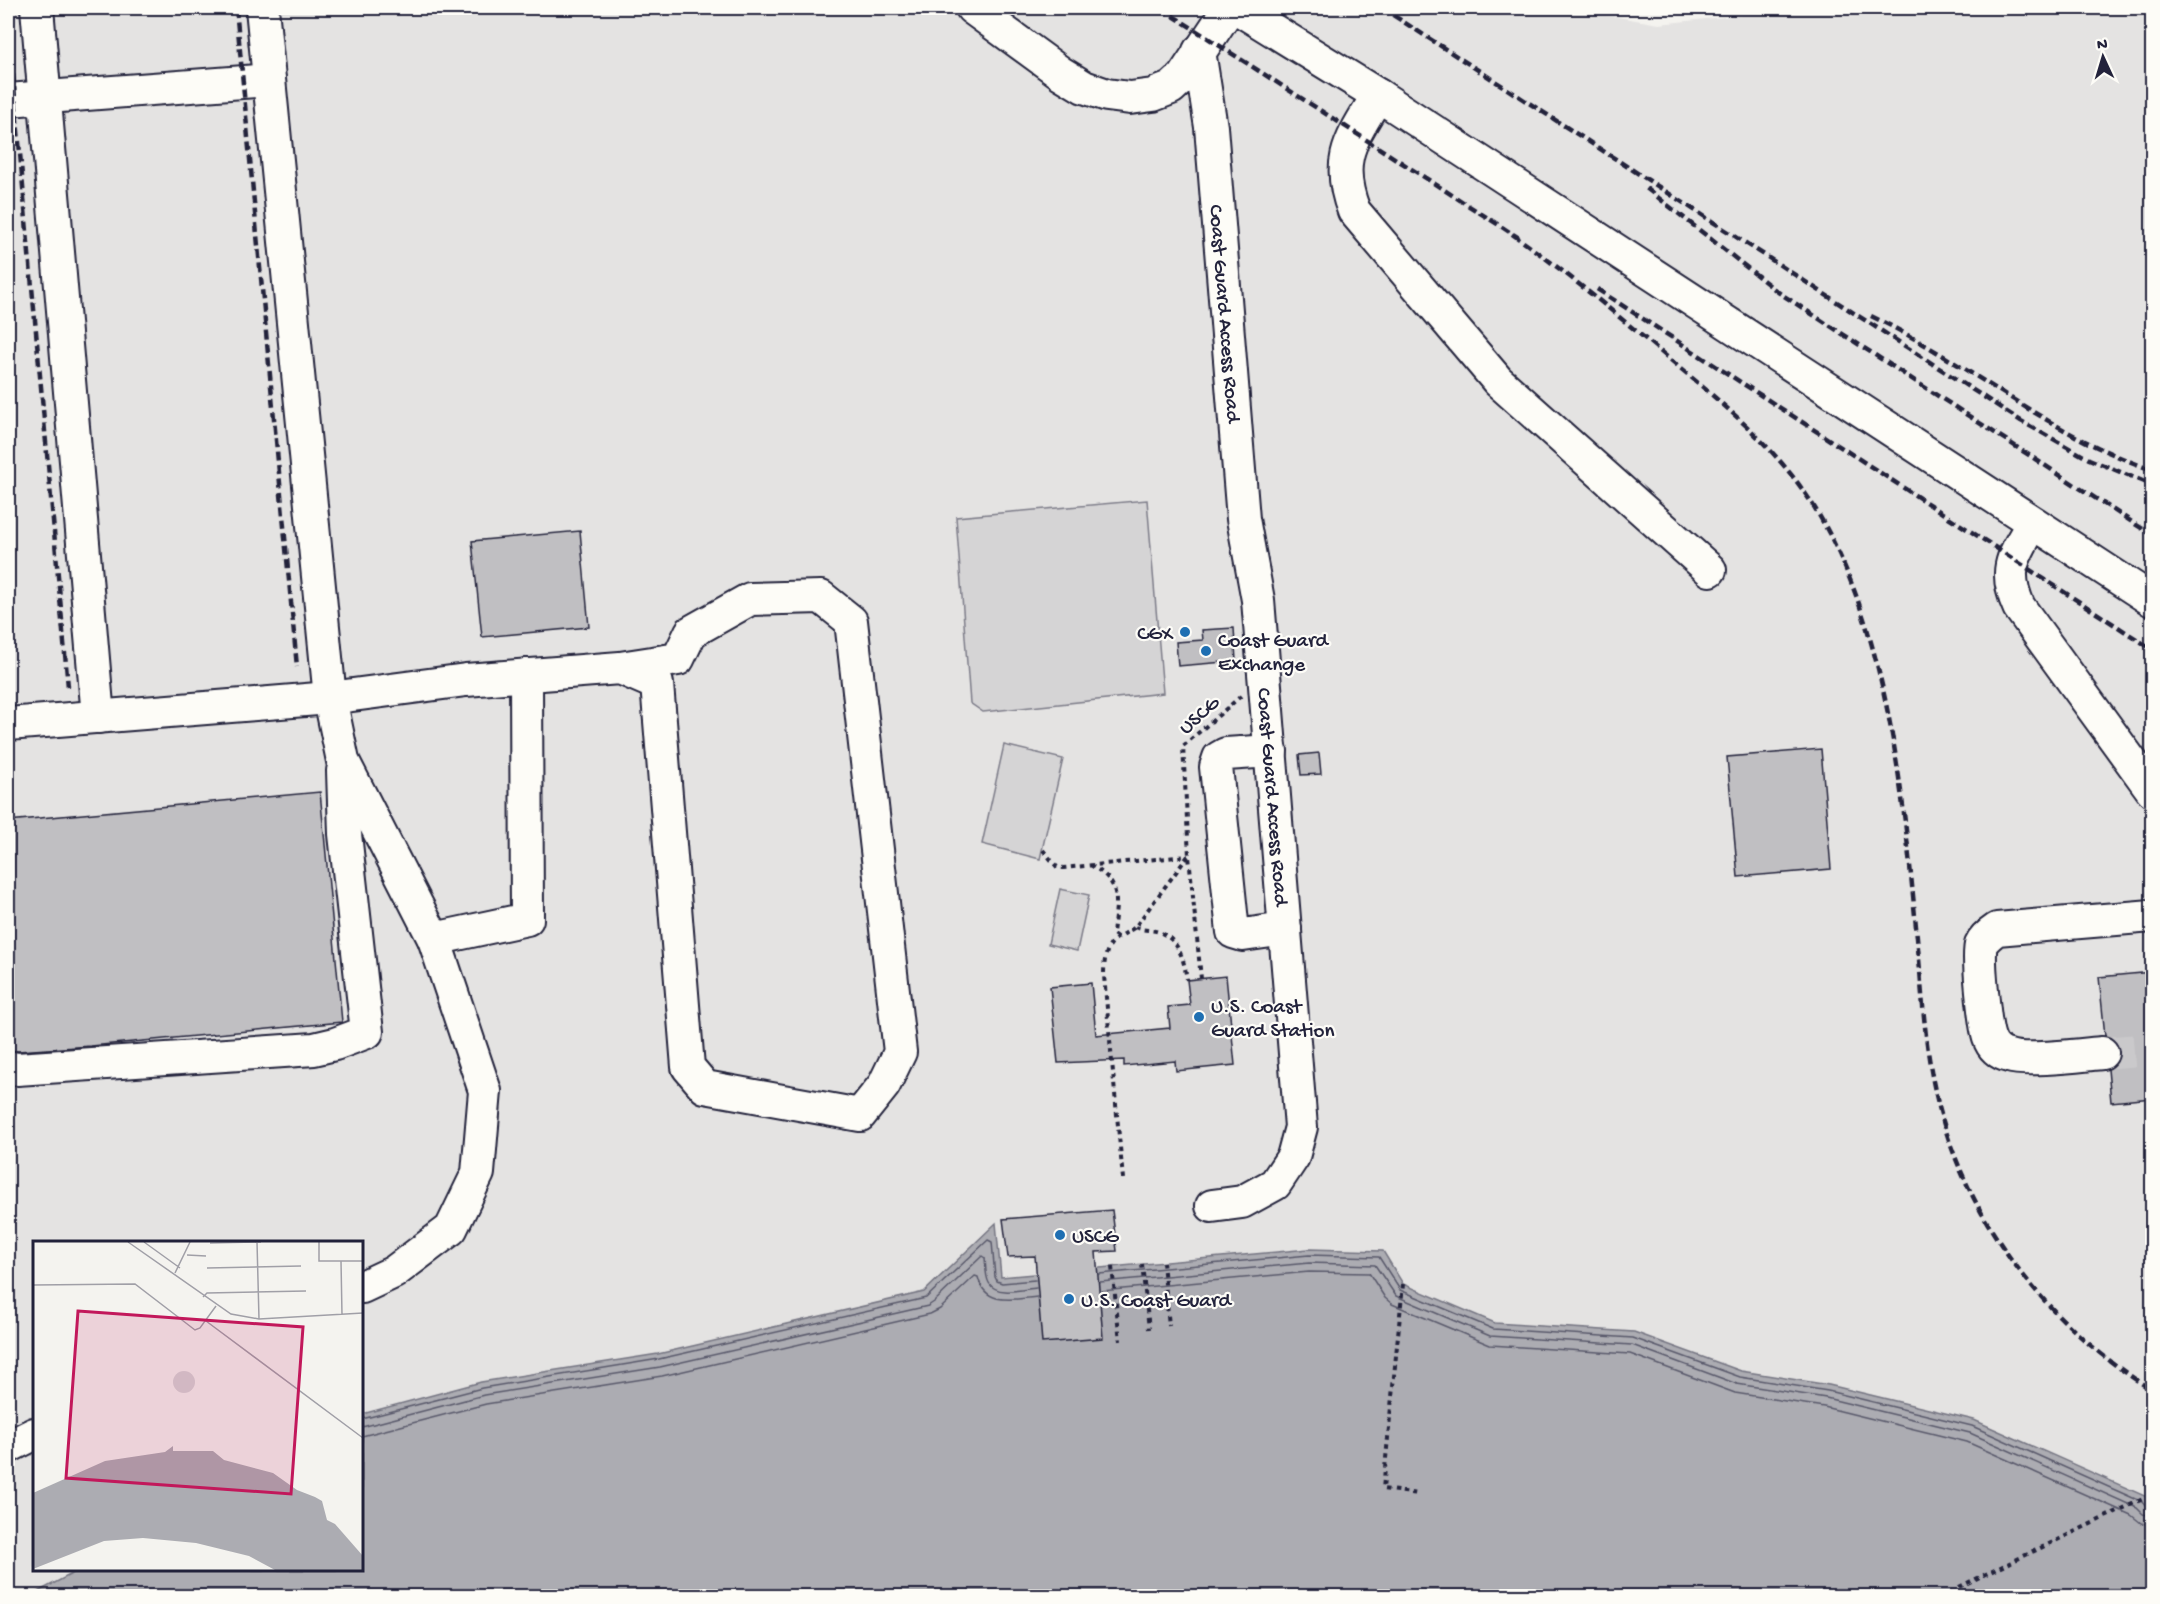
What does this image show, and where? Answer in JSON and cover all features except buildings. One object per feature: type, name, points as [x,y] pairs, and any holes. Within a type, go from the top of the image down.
[{"type":"street","points":[[37,8],[98,717]]},
{"type":"street","points":[[8,1067],[17,1069],[314,1049],[367,1032],[345,834],[342,761],[330,698],[262,8]]},
{"type":"street","points":[[972,8],[1061,73],[1084,87],[1107,95],[1130,98],[1154,95],[1170,88],[1183,77],[1229,8]]},
{"type":"street","points":[[1237,8],[1378,95],[2152,600]]},
{"type":"street","name":"Coast Guard Access Road","points":[[1200,51],[1211,128],[1243,519],[1258,600],[1301,1126],[1293,1157],[1275,1184],[1242,1202],[1212,1206]]},
{"type":"street","points":[[8,100],[269,80]]},
{"type":"street","points":[[1378,95],[1356,133],[1345,159],[1346,190],[1354,211],[1498,381],[1710,570]]},
{"type":"street","points":[[2033,523],[2012,558],[2011,578],[2019,607],[2152,789]]},
{"type":"street","points":[[8,724],[330,698],[466,680],[620,668],[678,659],[691,632],[750,599],[820,597],[851,621],[900,1052],[884,1085],[860,1115],[705,1087],[688,1067],[657,684],[620,668]]},
{"type":"street","points":[[434,939],[527,918],[526,675]]},
{"type":"street","points":[[1271,751],[1226,754],[1219,758],[1216,767],[1233,932],[1243,935],[1286,929]]},
{"type":"street","points":[[342,761],[434,939],[486,1091],[478,1173],[451,1229],[394,1272],[363,1287]]},
{"type":"street","points":[[2102,1053],[2023,1059],[2008,1056],[1995,1049],[1988,1036],[1979,961],[1981,946],[1997,929],[2152,916]]},
{"type":"street","points":[[8,1447],[33,1434]]},
{"type":"path","name":"USCG","points":[[1201,979],[1189,856],[1183,746],[1248,690]]},
{"type":"path","points":[[1043,850],[1058,867],[1063,868],[1189,856]]},
{"type":"path","points":[[1123,1179],[1104,960],[1109,947],[1117,937],[1135,927],[1189,856]]},
{"type":"path","points":[[1090,865],[1107,876],[1113,884],[1117,901],[1113,934],[1117,937]]},
{"type":"path","points":[[1135,927],[1159,932],[1172,940],[1181,951],[1187,980]]},
{"type":"path","points":[[1163,1262],[1169,1326]]},
{"type":"path","points":[[1142,1264],[1149,1329]]},
{"type":"path","points":[[1112,1267],[1120,1341]]},
{"type":"path","points":[[1403,1284],[1383,1489],[1418,1494]]},
{"type":"path","points":[[1959,1587],[2147,1497]]},
{"type":"shaded area","points":[[8,8],[1565,8],[1659,24],[1809,8],[2152,8],[2152,1527],[1974,1420],[1829,1385],[1741,1371],[1634,1332],[1495,1323],[1403,1284],[1305,1249],[1001,1277],[996,1223],[924,1292],[658,1354],[481,1382],[363,1414],[363,1241],[33,1241],[33,1571],[77,1571],[30,1596],[8,1596]]},
{"type":"shaded area","points":[[1147,500],[1163,693],[983,712],[970,703],[956,517]]},
{"type":"shaded area","points":[[1004,745],[1063,759],[1040,859],[982,844]]},
{"type":"shaded area","points":[[1060,889],[1089,895],[1077,951],[1048,944]]},
{"type":"water","points":[[996,1223],[1001,1277],[1309,1249],[1383,1251],[1403,1284],[1495,1323],[1634,1332],[1741,1371],[1829,1385],[1974,1420],[2147,1497],[2152,1506],[2152,1596],[30,1596],[77,1571],[363,1571],[363,1414],[481,1382],[658,1354],[924,1292]]},
{"type":"tunnel","points":[[2102,1053],[2152,1049]]},
{"type":"railway","points":[[236,8],[297,667]]},
{"type":"railway","points":[[1161,8],[1519,238]]},
{"type":"railway","points":[[1382,8],[2021,421],[2089,459],[2152,485]]},
{"type":"railway","points":[[8,20],[68,687]]},
{"type":"railway","points":[[1646,188],[1778,292],[2152,535]]},
{"type":"railway","points":[[1512,234],[1587,291],[1747,426],[1786,468],[1819,515],[1843,563],[1863,615],[1890,725],[1907,839],[1928,1048],[1934,1087],[1953,1151],[1971,1192],[1993,1232],[2018,1269],[2080,1336],[2152,1390]]},
{"type":"railway","points":[[1597,289],[2152,649]]},
{"type":"railway","points":[[1871,316],[2081,439],[2152,470]]},
{"type":"place","name":"CGX","points":[[1185,632]]},
{"type":"place","name":"Coast Guard Exchange","points":[[1206,651]]},
{"type":"place","name":"U.S. Coast Guard Station","points":[[1199,1017]]},
{"type":"place","name":"USCG","points":[[1060,1235]]},
{"type":"place","name":"U.S. Coast Guard","points":[[1069,1299]]}]
